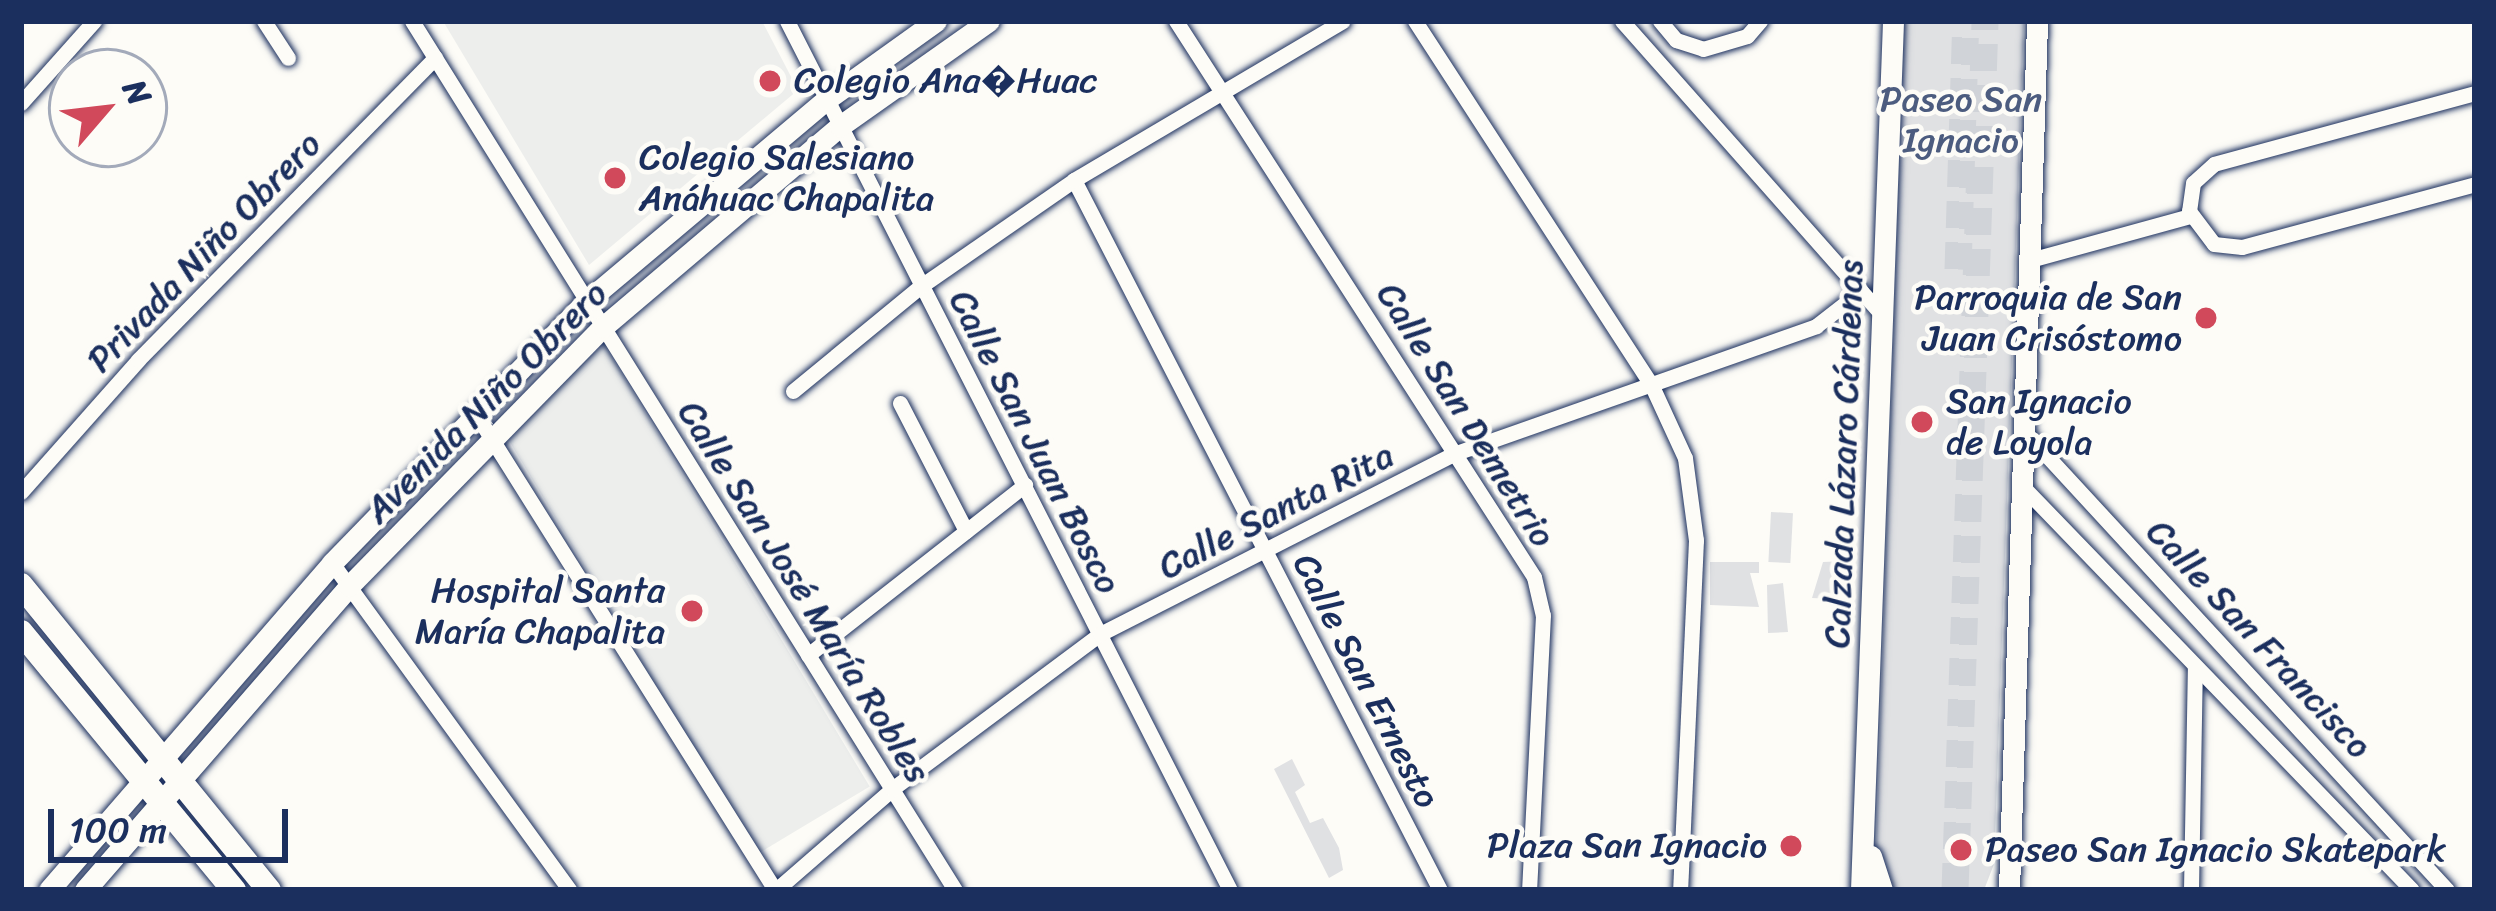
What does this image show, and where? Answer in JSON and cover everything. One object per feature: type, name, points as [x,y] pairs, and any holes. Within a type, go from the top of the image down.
[{"type":"main road","name":"Avenida Niño Obrero","points":[[49,890],[332,563],[586,301],[827,99],[936,21]]},
{"type":"main road","name":"Avenida Niño Obrero","points":[[86,890],[176,779],[350,586],[603,327],[841,126],[989,21]]},
{"type":"main road","name":"Calzada Lázaro Cárdenas","points":[[1861,890],[1892,21]]},
{"type":"main road","points":[[2009,890],[2037,21]]},
{"type":"main road","points":[[21,585],[269,890]]},
{"type":"main road","points":[[21,632],[234,890]]},
{"type":"main road","points":[[1866,754],[1871,865],[1882,890]]},
{"type":"main road","points":[[1989,890],[2011,839]]},
{"type":"street","points":[[21,103],[94,21]]},
{"type":"street","points":[[264,21],[288,58]]},
{"type":"street","name":"Calle San José María Robles","points":[[412,21],[955,890]]},
{"type":"street","name":"Calle San Juan Bosco","points":[[787,21],[1230,890]]},
{"type":"street","name":"Calle San Demetrio","points":[[1176,21],[1456,453],[1540,596],[1529,890]]},
{"type":"street","points":[[793,391],[921,286],[1074,180],[1220,87],[1343,21]]},
{"type":"street","points":[[1415,21],[1651,384],[1677,434],[1694,503],[1680,890]]},
{"type":"street","points":[[1622,21],[1883,315]]},
{"type":"street","points":[[1660,21],[1676,40],[1702,49],[1747,36],[1760,21]]},
{"type":"street","name":"Privada Niño Obrero","points":[[21,492],[138,360],[435,58]]},
{"type":"street","points":[[2475,93],[2214,164],[2193,183],[2190,216],[2214,244],[2242,247],[2475,184]]},
{"type":"street","name":"Calle San Ernesto","points":[[1074,180],[1440,890]]},
{"type":"street","points":[[2030,260],[2190,216]]},
{"type":"street","name":"Calle Santa Rita","points":[[775,890],[892,789],[1100,634],[1456,453],[1816,326],[1861,291]]},
{"type":"street","points":[[900,403],[966,531]]},
{"type":"street","points":[[476,414],[775,890]]},
{"type":"street","name":"Calle San Francisco","points":[[2025,432],[2447,890]]},
{"type":"street","points":[[808,655],[1024,485]]},
{"type":"street","name":"Calle San Francisco","points":[[2025,489],[2412,890]]},
{"type":"street","points":[[332,563],[570,890]]},
{"type":"street","points":[[2133,597],[2159,575]]},
{"type":"street","points":[[2191,890],[2195,667]]},
{"type":"street","points":[[2300,770],[2314,742]]},
{"type":"shaded area","name":"Colegio Salesiano Anáhuac Chapalita","points":[[443,21],[762,21],[798,90],[589,265]]},
{"type":"shaded area","name":"Hospital Santa María Chapalita","points":[[605,346],[870,787],[757,854],[493,413]]},
{"type":"green space","name":"Paseo San Ignacio","points":[[1904,21],[2024,21],[1994,864],[1984,890],[1888,890],[1876,853]]},
{"type":"green space","points":[[1771,512],[1793,513],[1790,563],[1768,562]]},
{"type":"green space","points":[[1847,561],[1848,609],[1836,609],[1836,599],[1812,598],[1823,562]]},
{"type":"green space","points":[[1710,562],[1759,562],[1759,573],[1750,573],[1759,607],[1710,605]]},
{"type":"green space","points":[[1783,583],[1788,632],[1768,633],[1767,585]]},
{"type":"green space","points":[[1292,759],[1305,785],[1295,792],[1310,823],[1323,818],[1339,848],[1343,870],[1329,878],[1274,769]]},
{"type":"tunnel","points":[[1958,269],[1966,21]]},
{"type":"tunnel","points":[[1955,890],[1985,21]]},
{"type":"place","name":"Colegio Ana�Huac","points":[[770,81]]},
{"type":"place","name":"Colegio Salesiano Anáhuac Chapalita","points":[[615,178]]},
{"type":"place","name":"Parroquia de San Juan Crisóstomo","points":[[2206,318]]},
{"type":"place","name":"San Ignacio de Loyola","points":[[1922,422]]},
{"type":"place","name":"Hospital Santa María Chapalita","points":[[692,611]]},
{"type":"place","name":"Plaza San Ignacio","points":[[1791,846]]},
{"type":"place","name":"Paseo San Ignacio Skatepark","points":[[1961,850]]}]
